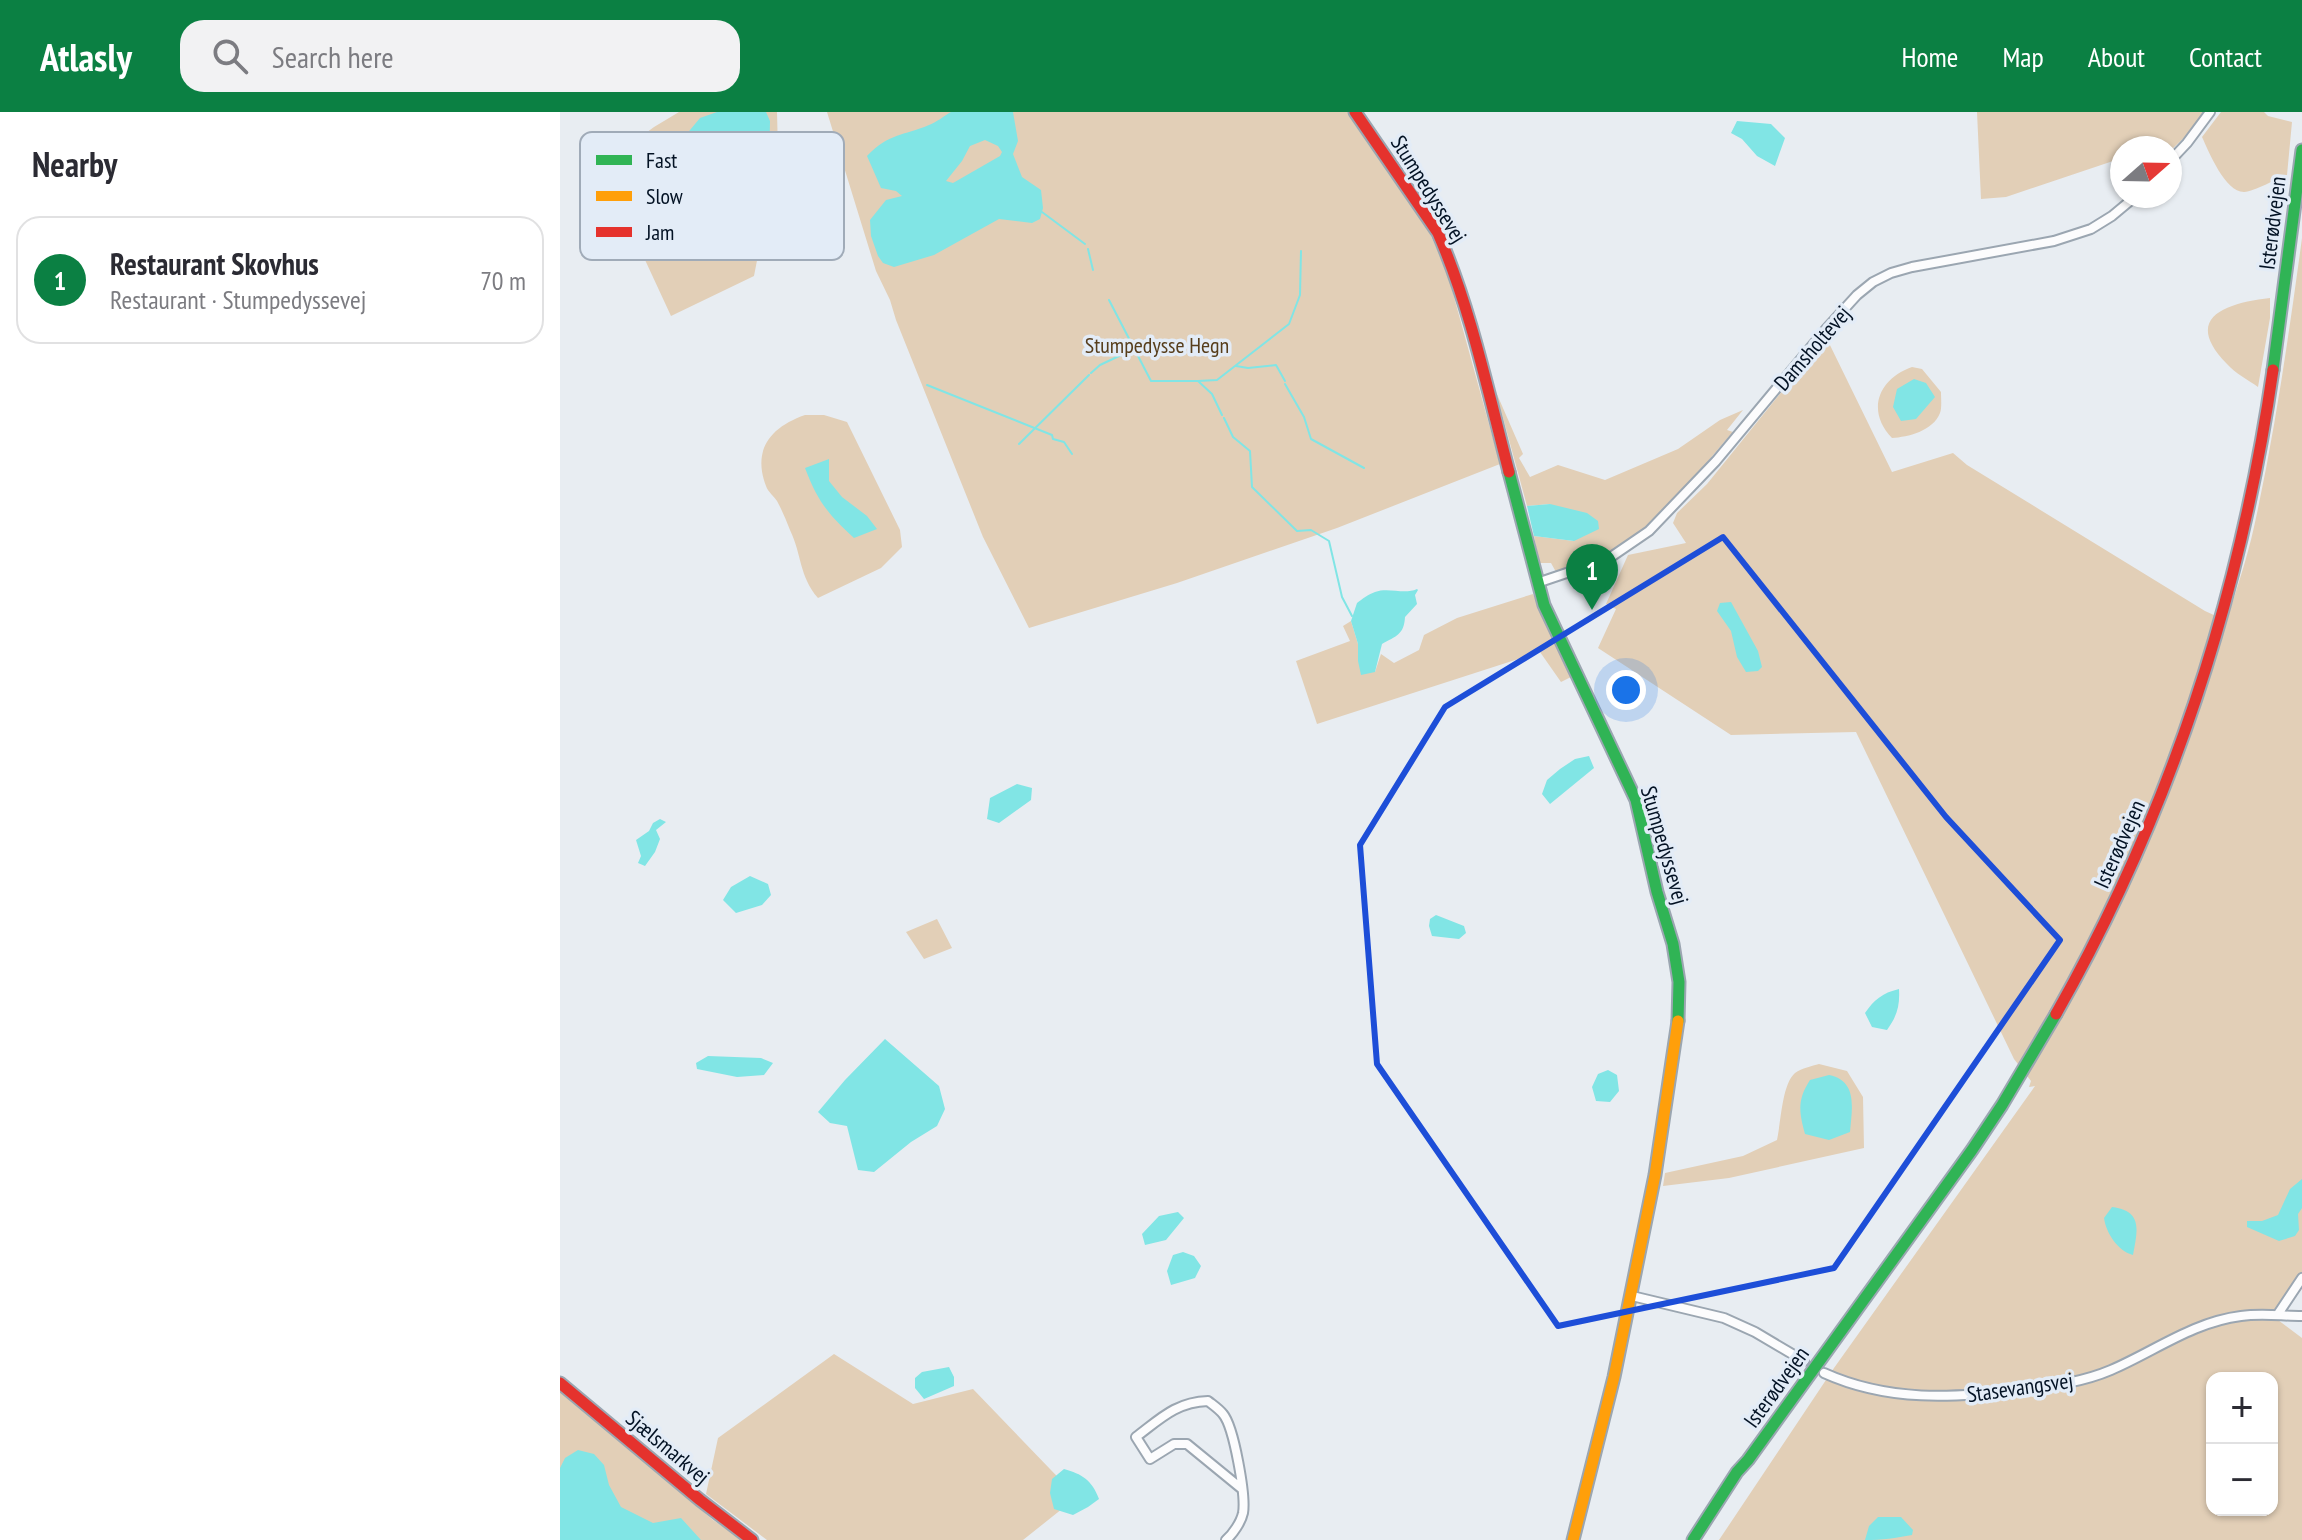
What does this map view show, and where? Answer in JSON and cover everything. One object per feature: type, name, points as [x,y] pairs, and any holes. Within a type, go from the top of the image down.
[{"type":"main road","name":"Stumpedyssevej","points":[[1355,112],[1438,233],[1447,254],[1473,336],[1537,583],[1555,630],[1636,800],[1657,892],[1673,944],[1679,982],[1679,1013],[1657,1160],[1632,1296],[1573,1540]]},
{"type":"main road","name":"Isterødvejen","points":[[1693,1540],[1737,1472],[1953,1178],[2002,1105],[2088,957],[2124,884],[2162,797],[2221,624],[2243,536],[2261,451],[2302,150]]},
{"type":"main road","name":"Sjælsmarkvej","points":[[560,1383],[752,1540]]},
{"type":"main road","name":"Isterødvejen","points":[[1700,1540],[1748,1460]]},
{"type":"street","points":[[2182,148],[2210,112]]},
{"type":"street","name":"Damsholtevej","points":[[1537,583],[1608,559],[1649,531],[1716,461],[1828,327],[1873,282],[1912,267],[2054,241],[2091,229],[2122,208]]},
{"type":"street","points":[[2278,1314],[2302,1278]]},
{"type":"street","points":[[1632,1296],[1724,1318],[1804,1361]]},
{"type":"street","name":"Stasevangsvej","points":[[1824,1373],[1850,1385],[1919,1397],[1982,1395],[2061,1385],[2110,1371],[2187,1332],[2216,1321],[2240,1316],[2302,1316]]},
{"type":"street","points":[[1226,1540],[1232,1536],[1243,1514],[1242,1489],[1232,1432],[1223,1414],[1208,1401],[1194,1401],[1181,1405],[1136,1437],[1150,1459],[1174,1444],[1187,1444],[1242,1489]]},
{"type":"highlighted area","points":[[1723,537],[1946,817],[2060,940],[1834,1268],[1558,1326],[1377,1064],[1360,845],[1445,707]]},
{"type":"green space","points":[[679,112],[777,112],[778,132],[647,132]]},
{"type":"green space","name":"Stumpedysse Hegn","points":[[827,112],[1349,112],[1428,230],[1446,268],[1500,464],[1337,528],[1177,583],[1029,628],[983,537],[876,271],[844,167],[844,132],[833,132]]},
{"type":"green space","points":[[1977,112],[2204,112],[2182,140],[2182,136],[2110,136],[2110,162],[2006,197],[1981,199]]},
{"type":"green space","points":[[2221,112],[2264,112],[2268,116],[2292,122],[2287,175],[2244,192],[2230,186],[2218,170],[2202,137]]},
{"type":"green space","points":[[2302,238],[2302,1276],[2274,1317],[2302,1338],[2302,1540],[1719,1540],[1834,1368],[2035,1086],[2029,1087],[2031,1081],[2014,1059],[1856,732],[1731,735],[1598,648],[1616,609],[1606,604],[1628,555],[1686,543],[1673,523],[1677,513],[1707,484],[1826,337],[1892,472],[1953,453],[1967,465],[2205,611],[2227,621],[2262,491]]},
{"type":"green space","points":[[645,260],[757,260],[754,276],[671,316]]},
{"type":"green space","points":[[2270,298],[2270,318],[2258,387],[2230,367],[2214,348],[2208,335],[2209,324],[2215,315],[2225,309]]},
{"type":"green space","points":[[1912,367],[1922,369],[1941,392],[1941,411],[1926,429],[1892,438],[1879,417],[1880,397],[1891,379]]},
{"type":"green space","points":[[1496,392],[1523,454],[1519,458],[1530,477],[1558,465],[1605,480],[1678,449],[1720,420],[1743,410],[1727,430],[1733,432],[1676,499],[1644,530],[1604,557],[1556,572],[1551,563],[1539,563],[1534,536],[1574,541],[1550,504],[1527,506]]},
{"type":"green space","points":[[805,415],[824,415],[847,422],[900,530],[902,547],[881,568],[818,598],[807,582],[782,511],[766,486],[761,461],[763,450],[774,433]]},
{"type":"green space","points":[[1533,594],[1571,677],[1561,682],[1540,652],[1317,724],[1296,661],[1350,641],[1343,626],[1351,621],[1358,644],[1358,661],[1375,672],[1381,654],[1394,663],[1419,650],[1424,635],[1457,618]]},
{"type":"green space","points":[[937,919],[952,948],[924,959],[906,932]]},
{"type":"green space","points":[[1819,1064],[1847,1071],[1863,1097],[1864,1148],[1729,1178],[1663,1186],[1665,1173],[1743,1156],[1777,1140],[1791,1078],[1798,1071]]},
{"type":"green space","points":[[834,1354],[913,1404],[973,1389],[1077,1497],[1023,1540],[767,1540],[706,1494],[718,1438]]},
{"type":"green space","points":[[560,1390],[713,1520],[743,1540],[560,1540]]},
{"type":"water","points":[[717,112],[766,112],[770,132],[688,132],[700,118]]},
{"type":"water","points":[[951,112],[1013,112],[1018,141],[1013,154],[1022,177],[1041,190],[1043,208],[1040,219],[1032,223],[999,219],[934,255],[894,267],[883,263],[871,236],[870,220],[886,200],[902,196],[896,191],[881,188],[867,156],[889,139],[932,124]],"holes":[[[985,140],[998,146],[1002,152],[1000,156],[953,183],[946,181],[970,146]]]},
{"type":"water","points":[[1737,121],[1771,124],[1785,138],[1775,166],[1757,156],[1742,139],[1731,133]]},
{"type":"water","points":[[1914,379],[1926,383],[1935,397],[1916,419],[1901,421],[1893,407],[1897,389]]},
{"type":"water","points":[[829,459],[829,481],[877,529],[854,538],[825,507],[805,468]]},
{"type":"water","points":[[1550,504],[1587,513],[1598,521],[1599,529],[1574,541],[1534,536],[1527,506]]},
{"type":"water","points":[[1417,589],[1417,604],[1405,617],[1401,631],[1382,644],[1375,672],[1361,675],[1358,644],[1351,621],[1357,603],[1380,591]]},
{"type":"water","points":[[1731,602],[1758,651],[1762,667],[1758,671],[1746,672],[1737,657],[1731,631],[1717,611],[1720,603]]},
{"type":"water","points":[[1589,756],[1594,768],[1550,804],[1542,794],[1547,780],[1575,759]]},
{"type":"water","points":[[1017,784],[1032,788],[1031,800],[999,823],[987,819],[990,798]]},
{"type":"water","points":[[660,819],[666,822],[656,830],[660,839],[645,866],[638,863],[641,856],[636,840]]},
{"type":"water","points":[[750,876],[768,884],[771,895],[762,905],[736,913],[723,900],[731,887]]},
{"type":"water","points":[[1436,915],[1464,926],[1466,933],[1459,939],[1432,936],[1430,919]]},
{"type":"water","points":[[1899,989],[1897,1011],[1887,1030],[1872,1027],[1865,1013],[1879,998]]},
{"type":"water","points":[[885,1039],[939,1086],[945,1109],[937,1126],[911,1142],[874,1172],[858,1170],[847,1126],[830,1123],[818,1112]]},
{"type":"water","points":[[708,1056],[761,1058],[773,1063],[764,1075],[737,1077],[697,1069],[696,1063]]},
{"type":"water","points":[[1608,1070],[1617,1075],[1619,1091],[1610,1102],[1596,1101],[1592,1087],[1598,1074]]},
{"type":"water","points":[[1829,1075],[1845,1083],[1852,1105],[1850,1132],[1829,1140],[1805,1134],[1800,1106],[1810,1080]]},
{"type":"water","points":[[2302,1179],[2302,1208],[2298,1214],[2299,1230],[2295,1236],[2279,1241],[2247,1227],[2247,1221],[2262,1221],[2278,1215],[2290,1189]]},
{"type":"water","points":[[2112,1207],[2122,1209],[2134,1218],[2137,1231],[2133,1255],[2118,1245],[2107,1230],[2104,1218]]},
{"type":"water","points":[[1178,1212],[1184,1218],[1166,1240],[1145,1245],[1142,1234],[1159,1216]]},
{"type":"water","points":[[1183,1252],[1194,1256],[1201,1266],[1195,1278],[1171,1285],[1167,1271],[1173,1255]]},
{"type":"water","points":[[949,1367],[954,1386],[924,1399],[915,1388],[915,1378],[922,1372]]},
{"type":"water","points":[[578,1450],[594,1454],[604,1465],[609,1485],[621,1507],[653,1523],[681,1518],[701,1540],[560,1540],[560,1468],[565,1458]]},
{"type":"water","points":[[1064,1469],[1086,1479],[1099,1499],[1073,1515],[1054,1509],[1050,1493],[1052,1479]]},
{"type":"water","points":[[1878,1517],[1901,1517],[1913,1530],[1912,1535],[1865,1540],[1869,1526]]},
{"type":"waterway","points":[[1042,212],[1085,244]]},
{"type":"waterway","points":[[1088,249],[1093,270]]},
{"type":"waterway","points":[[1198,381],[1217,380],[1289,324],[1300,295],[1301,251]]},
{"type":"waterway","points":[[1109,300],[1151,381],[1198,381],[1212,394],[1222,415]]},
{"type":"waterway","points":[[1091,373],[1100,365],[1134,349]]},
{"type":"waterway","points":[[1236,366],[1276,365],[1285,381]]},
{"type":"waterway","points":[[1019,444],[1089,375]]},
{"type":"waterway","points":[[1285,384],[1304,417],[1311,439],[1364,468]]},
{"type":"waterway","points":[[927,385],[1052,435],[1053,439],[1064,442],[1072,454]]},
{"type":"waterway","points":[[1224,418],[1233,437],[1250,451],[1252,487],[1297,531],[1311,530],[1329,541],[1342,597],[1352,616]]},
{"type":"traffic: fast","points":[[2273,370],[2302,150]]},
{"type":"traffic: fast","points":[[1509,472],[1544,605],[1636,800],[1657,892],[1673,944],[1679,982],[1678,1021]]},
{"type":"traffic: fast","points":[[1693,1540],[1737,1472],[1972,1150],[2056,1014]]},
{"type":"traffic: slow","points":[[1573,1540],[1614,1377],[1655,1175],[1678,1021]]},
{"type":"traffic: jam","points":[[1355,112],[1438,233],[1469,321],[1509,472]]},
{"type":"traffic: jam","points":[[2056,1014],[2097,938],[2133,861],[2195,702],[2241,539],[2273,370]]},
{"type":"traffic: jam","points":[[560,1383],[752,1540]]},
{"type":"place","name":"Restaurant Skovhus","points":[[1592,610]]}]
